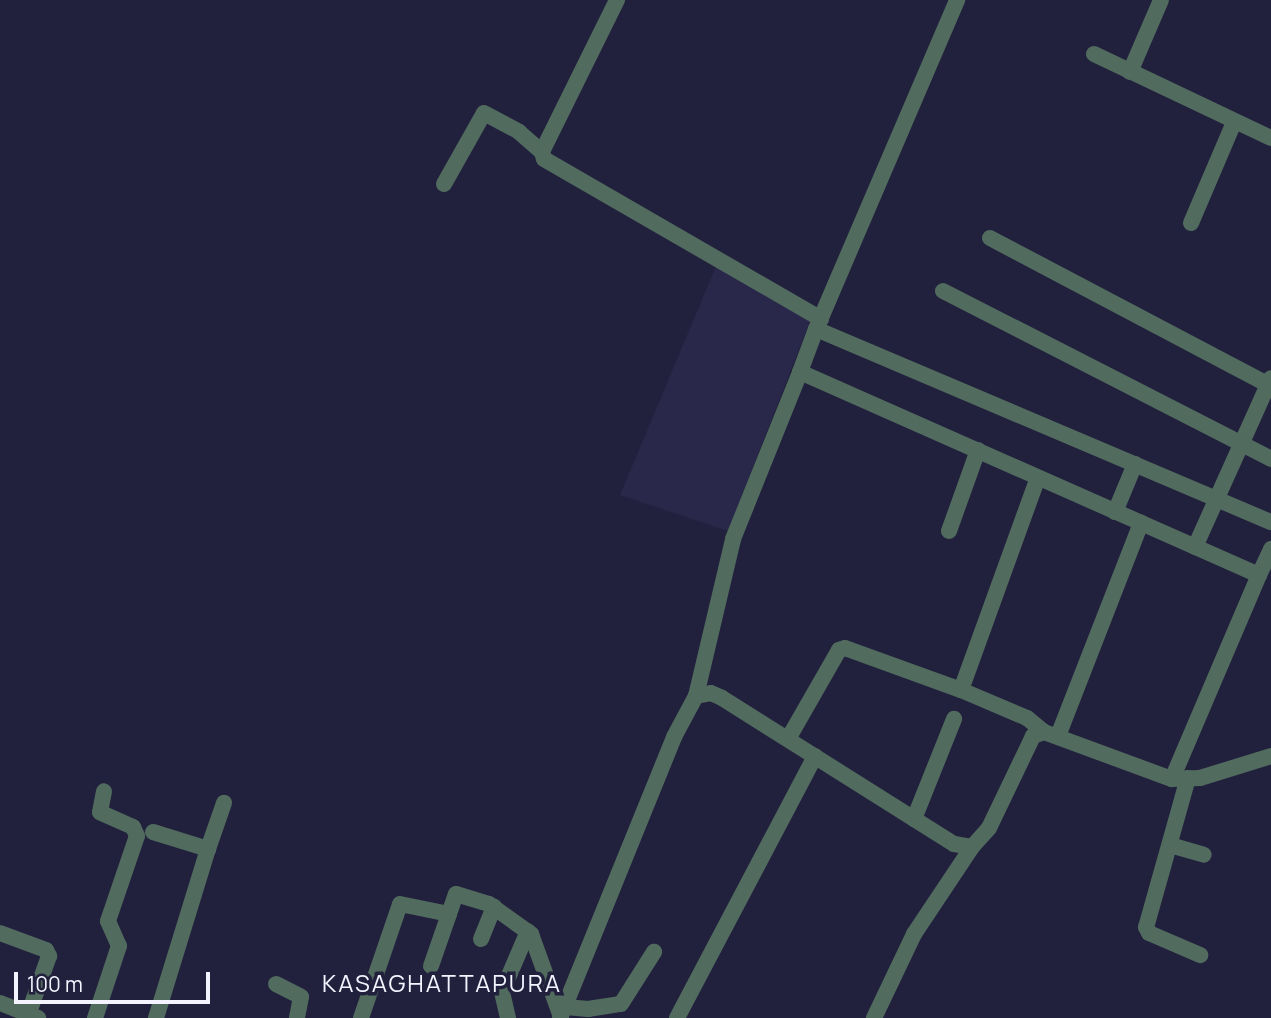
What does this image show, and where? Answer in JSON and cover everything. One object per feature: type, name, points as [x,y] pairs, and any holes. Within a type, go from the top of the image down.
[{"type":"street","points":[[542,152],[617,0]]},
{"type":"street","points":[[562,1014],[669,750],[696,696],[733,539],[818,324],[957,0]]},
{"type":"street","points":[[1130,72],[1161,0]]},
{"type":"street","points":[[1094,54],[1271,138]]},
{"type":"street","points":[[444,184],[484,113],[519,132],[542,152],[544,159],[818,324],[1271,522]]},
{"type":"street","points":[[1191,223],[1234,122]]},
{"type":"street","points":[[990,238],[1270,383],[1195,547]]},
{"type":"street","points":[[943,291],[1271,459]]},
{"type":"street","points":[[800,372],[1259,575]]},
{"type":"street","points":[[949,530],[978,450]]},
{"type":"street","points":[[1115,512],[1135,464]]},
{"type":"street","points":[[961,690],[1038,477]]},
{"type":"street","points":[[1051,734],[1141,523]]},
{"type":"street","points":[[1200,955],[1149,933],[1146,927],[1170,845],[1180,779],[1271,549]]},
{"type":"street","points":[[788,740],[839,650],[845,648],[961,690],[1027,718],[1051,734],[1180,779],[1271,756]]},
{"type":"street","points":[[696,696],[711,693],[954,844],[972,847]]},
{"type":"street","points":[[914,819],[954,719]]},
{"type":"street","points":[[874,1018],[914,934],[972,847],[989,828],[1032,736],[1051,734]]},
{"type":"street","points":[[677,1018],[815,756]]},
{"type":"street","points":[[95,1018],[118,958],[119,946],[108,921],[137,836],[133,827],[100,811],[104,791]]},
{"type":"street","points":[[156,1018],[224,803]]},
{"type":"street","points":[[153,832],[208,849]]},
{"type":"street","points":[[1170,845],[1204,855]]},
{"type":"street","points":[[431,965],[456,894],[494,907],[527,931],[562,1014]]},
{"type":"street","points":[[361,1018],[400,904],[449,914]]},
{"type":"street","points":[[481,939],[494,907]]},
{"type":"street","points":[[508,1018],[502,992],[527,931]]},
{"type":"street","points":[[0,933],[46,950],[49,956],[31,1017],[0,1003]]},
{"type":"street","points":[[562,1014],[621,1004],[654,952]]},
{"type":"street","points":[[276,984],[301,997],[297,1018]]},
{"type":"shaded area","points":[[717,264],[810,321],[728,531],[620,495]]},
{"type":"district","name":"KASAGHATTAPURA","points":[[442,983]]}]
